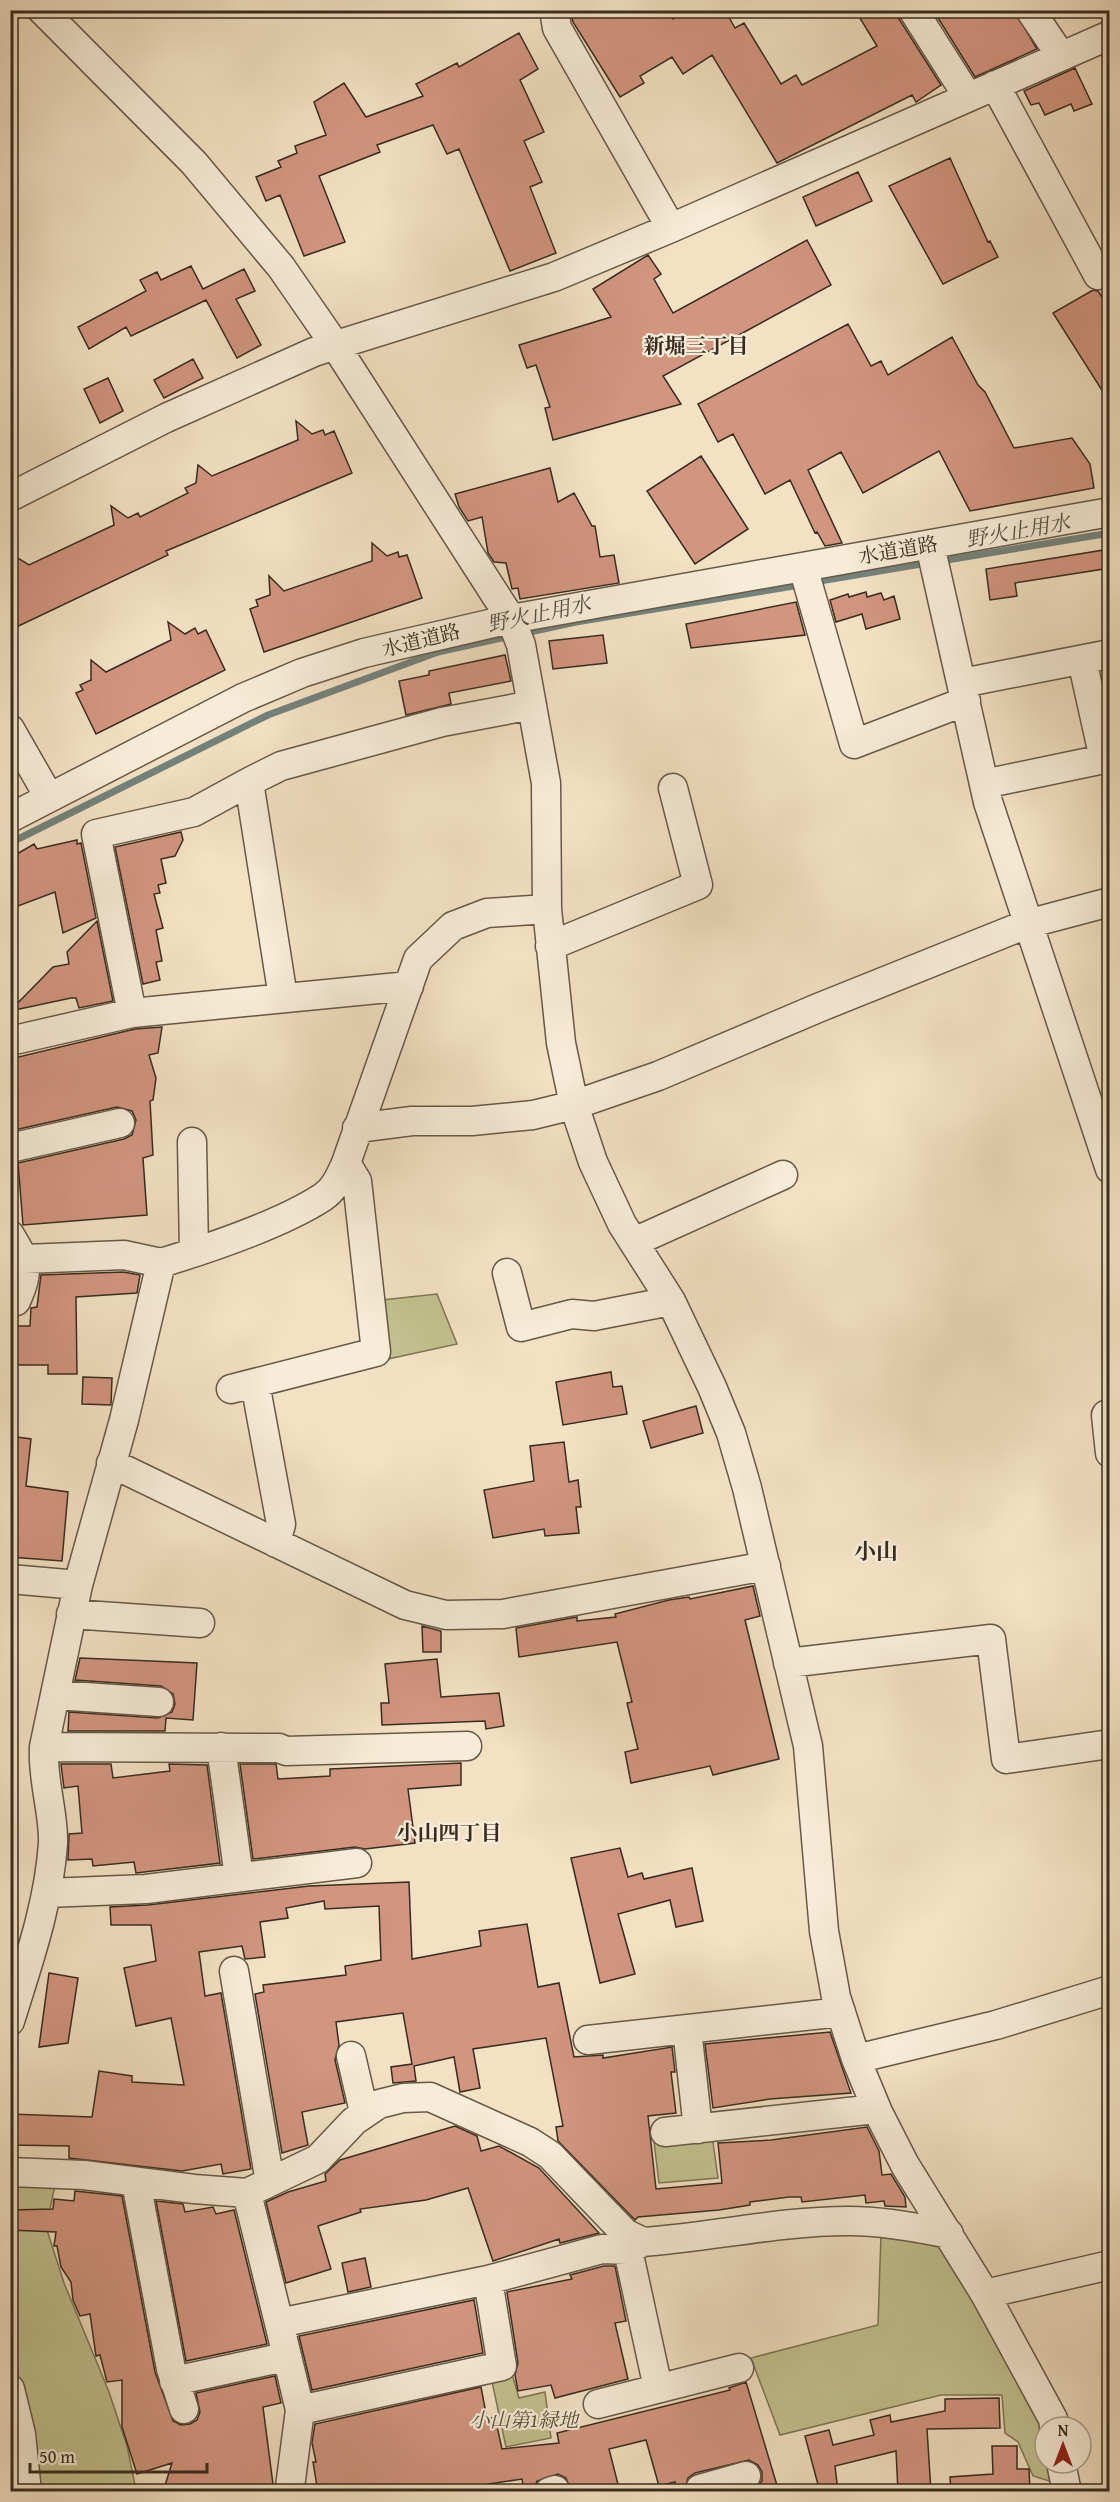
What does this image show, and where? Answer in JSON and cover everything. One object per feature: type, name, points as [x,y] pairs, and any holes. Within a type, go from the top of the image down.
[{"type":"street","points":[[42,10],[194,163],[275,259],[335,345],[511,619],[521,645],[546,783],[547,909],[550,946],[561,1043],[574,1105],[592,1162],[634,1242],[671,1301],[731,1433],[766,1566],[808,1746],[824,1931],[841,2012],[856,2059],[876,2109],[905,2165],[985,2294],[1051,2415]]},
{"type":"street","points":[[554,10],[557,27],[671,228]]},
{"type":"street","points":[[913,10],[968,97]]},
{"type":"street","points":[[1030,10],[1061,57]]},
{"type":"street","points":[[10,497],[166,418],[335,345],[554,276],[671,228],[1110,35]]},
{"type":"street","points":[[995,86],[1098,275]]},
{"type":"street","name":"水道道路","points":[[10,818],[243,698],[302,673],[364,653],[511,619],[930,546],[1110,512]]},
{"type":"street","points":[[930,546],[984,784],[1027,924],[1110,1169]]},
{"type":"street","points":[[802,567],[854,744],[964,692],[1110,654]]},
{"type":"street","points":[[984,784],[1104,759],[1082,660]]},
{"type":"street","points":[[132,1013],[96,834],[194,812],[281,766],[442,722],[532,705]]},
{"type":"street","points":[[10,729],[49,797]]},
{"type":"street","points":[[249,782],[283,997]]},
{"type":"street","points":[[550,946],[698,885],[673,788]]},
{"type":"street","points":[[357,1128],[412,1121],[472,1121],[533,1115],[574,1105],[658,1076],[818,1008],[1027,924],[1110,902]]},
{"type":"street","points":[[25,1259],[124,1255],[160,1263],[275,1221],[324,1196],[336,1184],[346,1163],[418,958],[453,926],[487,913],[547,909]]},
{"type":"street","points":[[10,1041],[132,1013],[409,986]]},
{"type":"street","points":[[10,1148],[120,1123]]},
{"type":"street","points":[[192,1142],[194,1252]]},
{"type":"street","points":[[276,1543],[281,1524],[243,1386],[376,1352],[357,1181],[346,1163]]},
{"type":"street","points":[[634,1242],[783,1175]]},
{"type":"street","points":[[10,1235],[25,1259],[26,1279],[16,1301],[10,1301]]},
{"type":"street","points":[[10,2021],[47,1893],[53,1840],[42,1772],[44,1748],[78,1585],[111,1463],[160,1263]]},
{"type":"street","points":[[507,1273],[521,1327],[572,1314],[594,1316],[671,1301]]},
{"type":"street","points":[[1106,1415],[1110,1453]]},
{"type":"street","points":[[111,1463],[405,1605],[446,1615],[503,1614],[766,1566]]},
{"type":"street","points":[[10,1579],[78,1585]]},
{"type":"street","points":[[72,1614],[200,1623]]},
{"type":"street","points":[[788,1663],[992,1639],[1006,1759],[1110,1744]]},
{"type":"street","points":[[55,1695],[159,1702]]},
{"type":"street","points":[[44,1748],[221,1747],[279,1748],[286,1751],[467,1746]]},
{"type":"street","points":[[221,1747],[239,1877]]},
{"type":"street","points":[[47,1893],[147,1889],[357,1863]]},
{"type":"street","points":[[234,1971],[259,2188],[279,2323],[285,2357],[300,2410],[290,2487]]},
{"type":"street","points":[[856,2059],[996,2025],[1110,1990]]},
{"type":"street","points":[[588,2040],[841,2012]]},
{"type":"street","points":[[687,2029],[698,2129]]},
{"type":"street","points":[[351,2056],[364,2112]]},
{"type":"street","points":[[10,2172],[84,2175],[194,2190],[259,2188],[318,2159],[364,2112],[379,2104],[403,2098],[429,2097],[530,2142],[550,2156],[626,2233],[635,2246],[658,2388]]},
{"type":"street","points":[[665,2132],[876,2109]]},
{"type":"street","points":[[136,2182],[174,2381],[184,2409]]},
{"type":"street","points":[[279,2323],[488,2280],[602,2249],[761,2227],[850,2221],[909,2226],[949,2234]]},
{"type":"street","points":[[985,2294],[1110,2265]]},
{"type":"street","points":[[300,2410],[502,2366],[488,2280]]},
{"type":"street","points":[[174,2381],[285,2357]]},
{"type":"street","points":[[598,2404],[739,2368]]},
{"type":"street","points":[[10,2389],[17,2463],[27,2492]]},
{"type":"street","points":[[1063,2475],[1066,2492]]},
{"type":"green space","points":[[437,1294],[457,1344],[388,1359],[382,1300]]},
{"type":"green space","points":[[712,2135],[718,2178],[659,2183],[654,2142]]},
{"type":"green space","points":[[10,2180],[56,2181],[46,2227],[64,2283],[109,2392],[127,2446],[135,2485],[153,2488],[152,2491],[42,2492],[35,2487],[30,2427],[11,2358]]},
{"type":"green space","points":[[881,2234],[947,2241],[1039,2415],[1033,2415],[1033,2475],[1057,2475],[1059,2484],[1033,2476],[1018,2442],[1005,2433],[1002,2395],[941,2395],[780,2435],[751,2358],[878,2325]]},
{"type":"green space","name":"小山第1緑地","points":[[512,2374],[519,2398],[545,2392],[551,2438],[506,2447],[491,2377]]},
{"type":"building","points":[[577,10],[667,10],[673,19],[687,10],[725,10],[735,28],[744,23],[781,84],[796,75],[802,85],[877,46],[855,10],[897,10],[899,19],[941,85],[916,102],[912,95],[777,163],[712,55],[683,74],[672,57],[640,76],[644,83],[620,97],[573,22],[571,14]]},
{"type":"building","points":[[933,10],[1014,10],[1037,49],[975,77]]},
{"type":"building","points":[[519,33],[538,69],[520,80],[544,132],[524,141],[542,182],[530,187],[556,253],[510,271],[459,149],[447,154],[433,125],[377,145],[380,152],[319,176],[345,242],[304,256],[280,195],[266,201],[256,177],[281,167],[278,161],[297,153],[295,146],[326,135],[314,102],[344,83],[366,117],[423,96],[416,84],[457,63],[459,67]]},
{"type":"building","points":[[1075,68],[1092,104],[1074,111],[1071,104],[1045,115],[1039,103],[1031,105],[1024,91]]},
{"type":"building","points":[[950,158],[988,242],[990,241],[998,257],[943,284],[889,186]]},
{"type":"building","points":[[858,172],[872,201],[816,226],[803,197]]},
{"type":"building","points":[[807,240],[831,285],[663,376],[681,404],[553,440],[545,408],[550,407],[536,365],[527,368],[519,345],[611,317],[593,289],[648,255],[661,274],[654,279],[673,313]]},
{"type":"building","points":[[191,266],[203,289],[244,269],[255,291],[236,299],[261,345],[237,358],[206,300],[131,336],[126,327],[89,349],[78,327],[146,291],[140,280],[157,272],[161,280]]},
{"type":"building","points":[[1093,290],[1098,291],[1110,309],[1110,403],[1053,313]]},
{"type":"building","points":[[848,324],[871,366],[881,361],[888,375],[952,337],[978,385],[985,392],[1014,448],[1072,438],[1090,464],[1094,488],[970,511],[939,451],[863,493],[841,452],[808,470],[842,543],[825,546],[817,532],[815,533],[790,480],[765,494],[733,434],[718,442],[698,404]]},
{"type":"building","points":[[193,359],[203,378],[164,398],[154,380]]},
{"type":"building","points":[[108,378],[123,411],[100,423],[84,389]]},
{"type":"building","points":[[296,421],[312,434],[323,430],[325,435],[334,431],[352,473],[166,551],[168,555],[10,630],[10,574],[13,573],[13,555],[29,565],[114,525],[111,506],[128,518],[138,513],[140,517],[188,493],[185,488],[196,483],[198,465],[212,476],[298,440]]},
{"type":"building","points":[[701,456],[748,529],[695,564],[647,491]]},
{"type":"building","points":[[550,468],[558,502],[574,493],[592,526],[595,526],[600,557],[614,555],[619,583],[520,599],[518,588],[512,589],[506,563],[494,562],[488,553],[482,517],[468,521],[459,507],[455,494]]},
{"type":"building","points":[[372,543],[387,556],[398,552],[399,557],[407,555],[422,598],[264,652],[250,609],[258,606],[256,600],[270,595],[269,576],[284,591],[372,561]]},
{"type":"building","points":[[1110,549],[1110,568],[1015,583],[1017,596],[990,600],[986,569]]},
{"type":"building","points":[[866,592],[867,597],[881,593],[884,600],[894,596],[900,619],[866,629],[862,614],[836,622],[830,600],[848,594],[849,597]]},
{"type":"building","points":[[796,602],[805,635],[691,648],[686,624]]},
{"type":"building","points":[[168,622],[185,634],[195,628],[198,634],[206,630],[225,670],[96,734],[76,693],[83,690],[80,685],[91,680],[91,660],[106,672],[171,640]]},
{"type":"building","points":[[603,635],[607,663],[553,669],[549,641]]},
{"type":"building","points":[[505,655],[511,681],[449,693],[451,704],[406,715],[399,681],[429,675],[429,671]]},
{"type":"building","points":[[181,832],[183,840],[175,856],[161,859],[166,883],[158,885],[160,893],[154,894],[163,928],[156,930],[162,961],[156,962],[160,980],[143,984],[115,847]]},
{"type":"building","points":[[77,840],[77,844],[81,843],[96,918],[63,933],[55,892],[10,909],[10,858],[34,844],[37,849]]},
{"type":"building","points":[[97,921],[113,1001],[79,1008],[76,998],[71,998],[10,1011],[53,967],[69,964],[67,952]]},
{"type":"building","points":[[162,1027],[158,1053],[149,1055],[156,1078],[153,1100],[150,1101],[153,1155],[143,1158],[147,1215],[23,1225],[18,1163],[124,1139],[132,1135],[136,1120],[132,1111],[117,1107],[10,1131],[10,1059],[135,1029]]},
{"type":"building","points":[[123,1272],[140,1275],[137,1293],[76,1297],[77,1374],[48,1374],[48,1365],[16,1365],[16,1326],[30,1326],[31,1308],[37,1307],[41,1275]]},
{"type":"building","points":[[611,1372],[613,1387],[622,1386],[627,1414],[563,1425],[556,1382]]},
{"type":"building","points":[[83,1377],[112,1378],[111,1405],[82,1404]]},
{"type":"building","points":[[696,1406],[703,1433],[651,1448],[643,1421]]},
{"type":"building","points":[[10,1436],[31,1439],[26,1486],[68,1492],[62,1561],[10,1557]]},
{"type":"building","points":[[564,1442],[569,1482],[578,1480],[581,1507],[576,1507],[579,1533],[545,1536],[544,1529],[493,1538],[484,1490],[534,1481],[530,1446]]},
{"type":"building","points":[[753,1586],[760,1616],[745,1620],[779,1759],[713,1775],[710,1766],[631,1783],[625,1752],[638,1749],[627,1703],[632,1702],[617,1642],[519,1657],[516,1628],[577,1617],[577,1621],[616,1617],[615,1614],[669,1600],[689,1597],[690,1599]]},
{"type":"building","points":[[422,1626],[441,1631],[441,1652],[423,1652]]},
{"type":"building","points":[[80,1658],[197,1663],[193,1720],[166,1718],[165,1731],[68,1731],[69,1712],[158,1718],[172,1712],[175,1704],[173,1694],[161,1686],[75,1680]]},
{"type":"building","points":[[437,1659],[441,1697],[499,1693],[504,1726],[486,1729],[485,1721],[382,1725],[381,1703],[389,1703],[385,1664]]},
{"type":"building","points":[[461,1763],[461,1785],[408,1789],[415,1843],[365,1849],[355,1847],[253,1859],[240,1764],[276,1764],[278,1779],[330,1776],[330,1769]]},
{"type":"building","points":[[61,1764],[111,1764],[113,1778],[170,1771],[169,1764],[207,1765],[220,1863],[136,1873],[134,1862],[93,1866],[92,1859],[68,1860],[69,1834],[82,1833],[78,1786],[64,1788]]},
{"type":"building","points":[[620,1848],[628,1877],[642,1873],[644,1879],[692,1868],[703,1921],[676,1927],[670,1900],[618,1914],[635,1974],[600,1983],[571,1858]]},
{"type":"building","points":[[409,1882],[412,1959],[481,1946],[479,1931],[527,1924],[538,1987],[559,1983],[574,2057],[603,2055],[603,2058],[672,2047],[675,2072],[671,2072],[676,2113],[648,2116],[656,2189],[722,2183],[718,2143],[771,2140],[867,2127],[879,2151],[882,2175],[891,2174],[905,2197],[906,2207],[885,2206],[884,2201],[866,2203],[865,2195],[802,2202],[801,2197],[789,2197],[750,2202],[750,2205],[719,2210],[638,2217],[635,2220],[558,2141],[556,2127],[563,2126],[546,2038],[473,2049],[480,2088],[460,2092],[454,2057],[414,2066],[416,2081],[393,2083],[391,2067],[412,2064],[403,2013],[336,2022],[339,2045],[335,2060],[345,2103],[302,2112],[308,2145],[282,2153],[255,1994],[264,1992],[263,1985],[346,1975],[345,1966],[381,1960],[379,1906],[325,1909],[324,1901],[286,1908],[288,1918],[260,1922],[265,1957],[245,1959],[242,1946],[199,1952],[205,1996],[221,1993],[251,2169],[223,2174],[221,2164],[182,2171],[69,2158],[69,2146],[10,2145],[10,2114],[92,2117],[99,2071],[132,2076],[132,2082],[184,2085],[171,2018],[136,2026],[124,1968],[156,1961],[151,1925],[111,1925],[110,1907],[148,1905],[309,1886]]},
{"type":"building","points":[[49,1973],[78,1978],[68,2043],[39,2047]]},
{"type":"building","points":[[830,2032],[851,2093],[770,2099],[713,2108],[705,2044]]},
{"type":"building","points":[[455,2126],[477,2136],[481,2151],[499,2146],[539,2168],[599,2233],[560,2243],[559,2239],[493,2261],[468,2188],[426,2200],[360,2209],[361,2212],[318,2226],[331,2269],[286,2283],[266,2202],[288,2192],[326,2181],[325,2174],[340,2160]]},
{"type":"building","points":[[75,2191],[122,2196],[155,2372],[173,2421],[181,2425],[197,2420],[200,2412],[196,2393],[275,2376],[281,2403],[263,2407],[274,2492],[163,2492],[172,2463],[137,2474],[122,2427],[122,2380],[107,2382],[100,2355],[96,2356],[90,2314],[80,2316],[73,2300],[71,2282],[61,2267],[57,2246],[54,2246],[56,2232],[10,2230],[10,2210],[53,2209],[54,2199],[74,2201]]},
{"type":"building","points":[[156,2201],[183,2204],[185,2212],[213,2207],[216,2214],[234,2210],[267,2344],[186,2361]]},
{"type":"building","points":[[365,2258],[371,2287],[348,2292],[342,2263]]},
{"type":"building","points":[[604,2266],[615,2266],[626,2321],[615,2323],[628,2379],[555,2398],[551,2385],[518,2391],[515,2375],[518,2363],[507,2292],[572,2279],[570,2275]]},
{"type":"building","points":[[474,2300],[483,2353],[312,2390],[299,2336]]},
{"type":"building","points":[[746,2382],[779,2492],[751,2492],[762,2481],[762,2472],[758,2465],[749,2460],[695,2473],[688,2478],[684,2492],[676,2492],[675,2482],[659,2486],[646,2440],[609,2449],[620,2492],[571,2492],[566,2478],[558,2474],[537,2481],[533,2492],[524,2492],[522,2479],[476,2486],[477,2492],[318,2492],[312,2443],[315,2424],[481,2387],[487,2419],[495,2417],[502,2449],[559,2443],[557,2433],[730,2390],[729,2388]]},
{"type":"building","points":[[999,2398],[1000,2428],[927,2429],[931,2492],[898,2492],[896,2451],[835,2466],[838,2492],[820,2492],[805,2436],[829,2430],[833,2445],[874,2435],[870,2420],[890,2415],[891,2422],[945,2411],[945,2399]]},
{"type":"building","points":[[992,2446],[1017,2446],[1017,2469],[1029,2469],[1030,2492],[951,2492],[950,2477],[993,2474]]},
{"type":"waterway","name":"野火止用水","points":[[941,561],[1110,533]]},
{"type":"waterway","name":"野火止用水","points":[[814,582],[927,563]]},
{"type":"waterway","name":"野火止用水","points":[[525,633],[576,622],[800,585]]},
{"type":"waterway","name":"野火止用水","points":[[10,843],[268,715],[438,652],[511,636]]},
{"type":"district","name":"新堀三丁目","points":[[696,346]]},
{"type":"district","name":"小山","points":[[876,1551]]},
{"type":"district","name":"小山四丁目","points":[[449,1833]]}]
